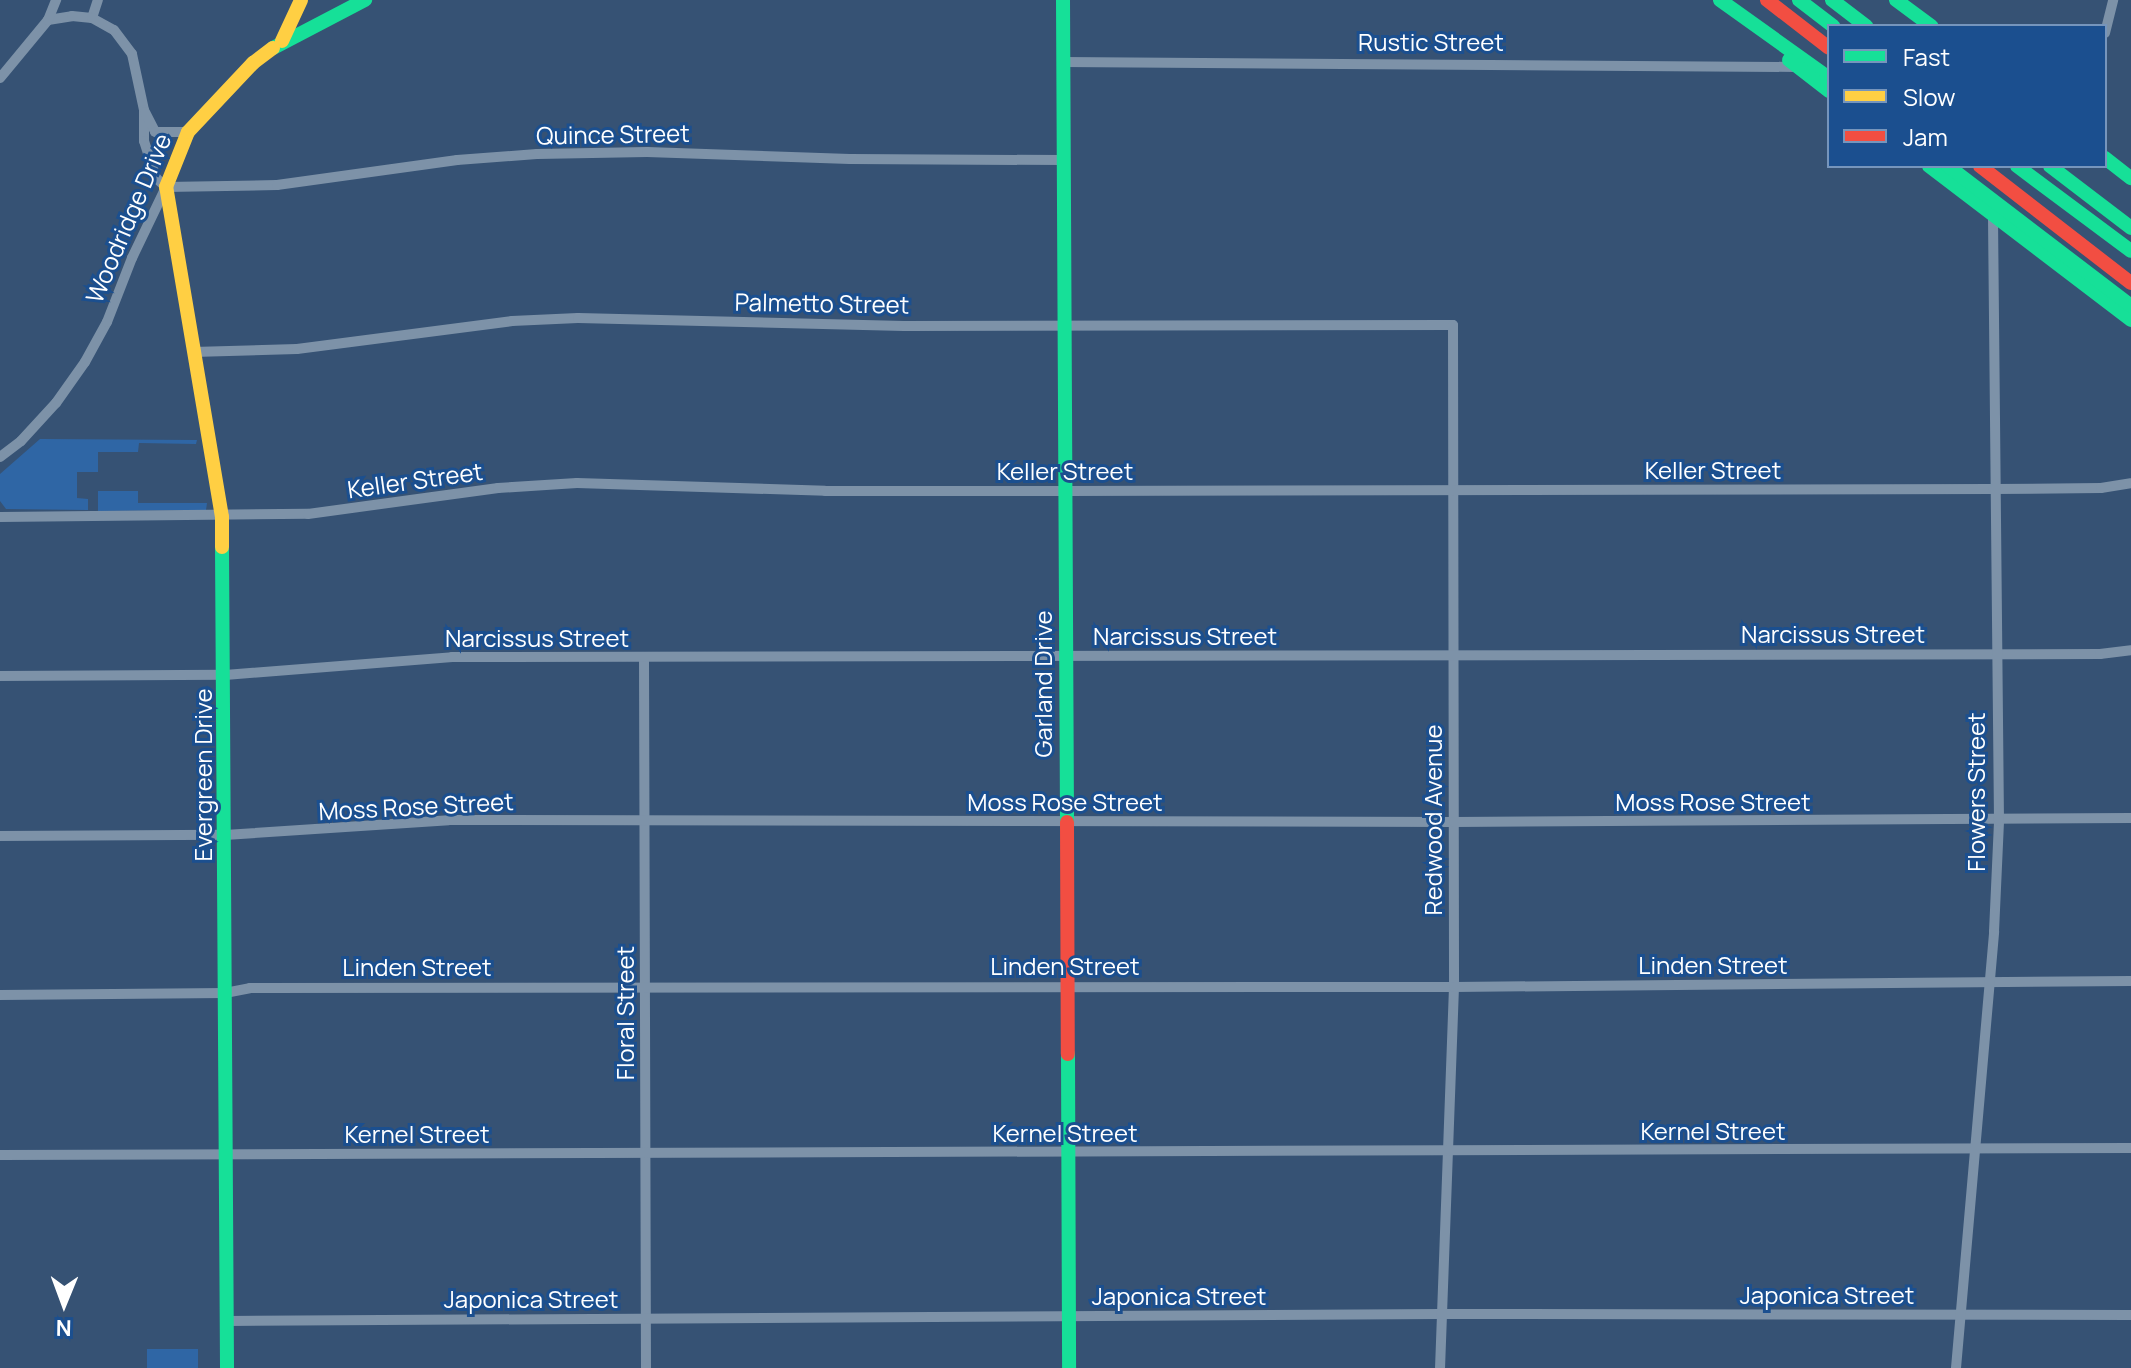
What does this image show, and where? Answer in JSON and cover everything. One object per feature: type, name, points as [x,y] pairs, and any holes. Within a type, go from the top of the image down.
[{"type":"main road","points":[[282,41],[301,0]]},
{"type":"main road","name":"Garland Drive","points":[[1063,0],[1069,1368]]},
{"type":"main road","points":[[1709,0],[1827,89]]},
{"type":"main road","points":[[1720,0],[1827,77]]},
{"type":"main road","points":[[1767,0],[1827,46]]},
{"type":"main road","points":[[1799,0],[1830,24]]},
{"type":"main road","points":[[1832,0],[1863,24]]},
{"type":"main road","points":[[1896,0],[1928,24]]},
{"type":"main road","name":"Woodridge Drive","points":[[166,187],[188,132],[253,63],[282,41],[357,1]]},
{"type":"main road","points":[[2107,160],[2131,178]]},
{"type":"main road","points":[[1932,168],[2131,320]]},
{"type":"main road","points":[[1951,168],[2131,306]]},
{"type":"main road","points":[[1983,168],[2131,283]]},
{"type":"main road","points":[[2020,168],[2131,251]]},
{"type":"main road","points":[[2053,168],[2131,228]]},
{"type":"main road","name":"Evergreen Drive","points":[[166,187],[222,517],[227,1368]]},
{"type":"street","points":[[0,78],[48,20],[56,0]]},
{"type":"street","points":[[92,18],[98,0]]},
{"type":"street","points":[[2107,25],[2113,0]]},
{"type":"street","points":[[48,20],[72,16],[92,18],[114,30],[132,54],[144,110],[144,141],[156,178],[166,187]]},
{"type":"street","name":"Rustic Street","points":[[1063,62],[1799,67]]},
{"type":"street","points":[[144,110],[155,132],[188,132]]},
{"type":"street","name":"Quince Street","points":[[166,187],[277,185],[457,160],[537,154],[647,152],[850,159],[1063,160]]},
{"type":"street","name":"Woodridge Drive","points":[[0,457],[21,441],[56,403],[85,362],[107,322],[132,258],[166,187]]},
{"type":"street","name":"Flowers Street","points":[[1956,1368],[1972,1150],[1994,932],[1999,821],[1994,654],[1993,214]]},
{"type":"street","name":"Palmetto Street","points":[[193,352],[297,349],[512,321],[578,318],[904,326],[1453,325]]},
{"type":"street","name":"Redwood Avenue","points":[[1440,1368],[1454,987],[1453,325]]},
{"type":"street","name":"Keller Street","points":[[1,516],[222,517],[308,514],[498,488],[577,483],[825,491],[1064,491],[1993,489],[2101,488],[2131,483]]},
{"type":"street","name":"Narcissus Street","points":[[0,676],[225,675],[452,657],[2100,654],[2131,650]]},
{"type":"street","name":"Floral Street","points":[[644,658],[646,1368]]},
{"type":"street","name":"Moss Rose Street","points":[[0,836],[225,835],[448,820],[1454,822],[2131,818]]},
{"type":"street","name":"Linden Street","points":[[0,995],[225,993],[250,988],[1454,987],[2131,981]]},
{"type":"street","name":"Kernel Street","points":[[0,1155],[2131,1148]]},
{"type":"street","name":"Japonica Street","points":[[227,1321],[1441,1314],[2131,1315]]},
{"type":"shaded area","points":[[40,439],[197,440],[196,444],[139,443],[138,452],[98,452],[98,472],[77,472],[77,498],[88,499],[88,510],[6,509],[0,501],[0,474]]},
{"type":"shaded area","points":[[98,491],[138,491],[138,503],[207,503],[206,510],[98,511]]},
{"type":"shaded area","points":[[147,1349],[198,1349],[198,1368],[147,1368]]},
{"type":"traffic: fast","points":[[273,48],[365,0]]},
{"type":"traffic: fast","points":[[1063,0],[1067,822]]},
{"type":"traffic: fast","points":[[1720,0],[1827,77]]},
{"type":"traffic: fast","points":[[1799,0],[1830,24]]},
{"type":"traffic: fast","points":[[1832,0],[1863,24]]},
{"type":"traffic: fast","points":[[1896,0],[1928,24]]},
{"type":"traffic: fast","points":[[1789,60],[1827,89]]},
{"type":"traffic: fast","points":[[2107,160],[2131,178]]},
{"type":"traffic: fast","points":[[1932,168],[2131,320]]},
{"type":"traffic: fast","points":[[1951,168],[2131,306]]},
{"type":"traffic: fast","points":[[2020,168],[2131,251]]},
{"type":"traffic: fast","points":[[2053,168],[2131,228]]},
{"type":"traffic: fast","points":[[222,547],[227,1368]]},
{"type":"traffic: fast","points":[[1068,1054],[1069,1368]]},
{"type":"traffic: slow","points":[[282,41],[301,0]]},
{"type":"traffic: slow","points":[[222,547],[222,517],[166,187],[188,132],[253,63],[273,48]]},
{"type":"traffic: jam","points":[[1767,0],[1827,46]]},
{"type":"traffic: jam","points":[[1983,168],[2131,283]]},
{"type":"traffic: jam","points":[[1067,822],[1068,1054]]}]
